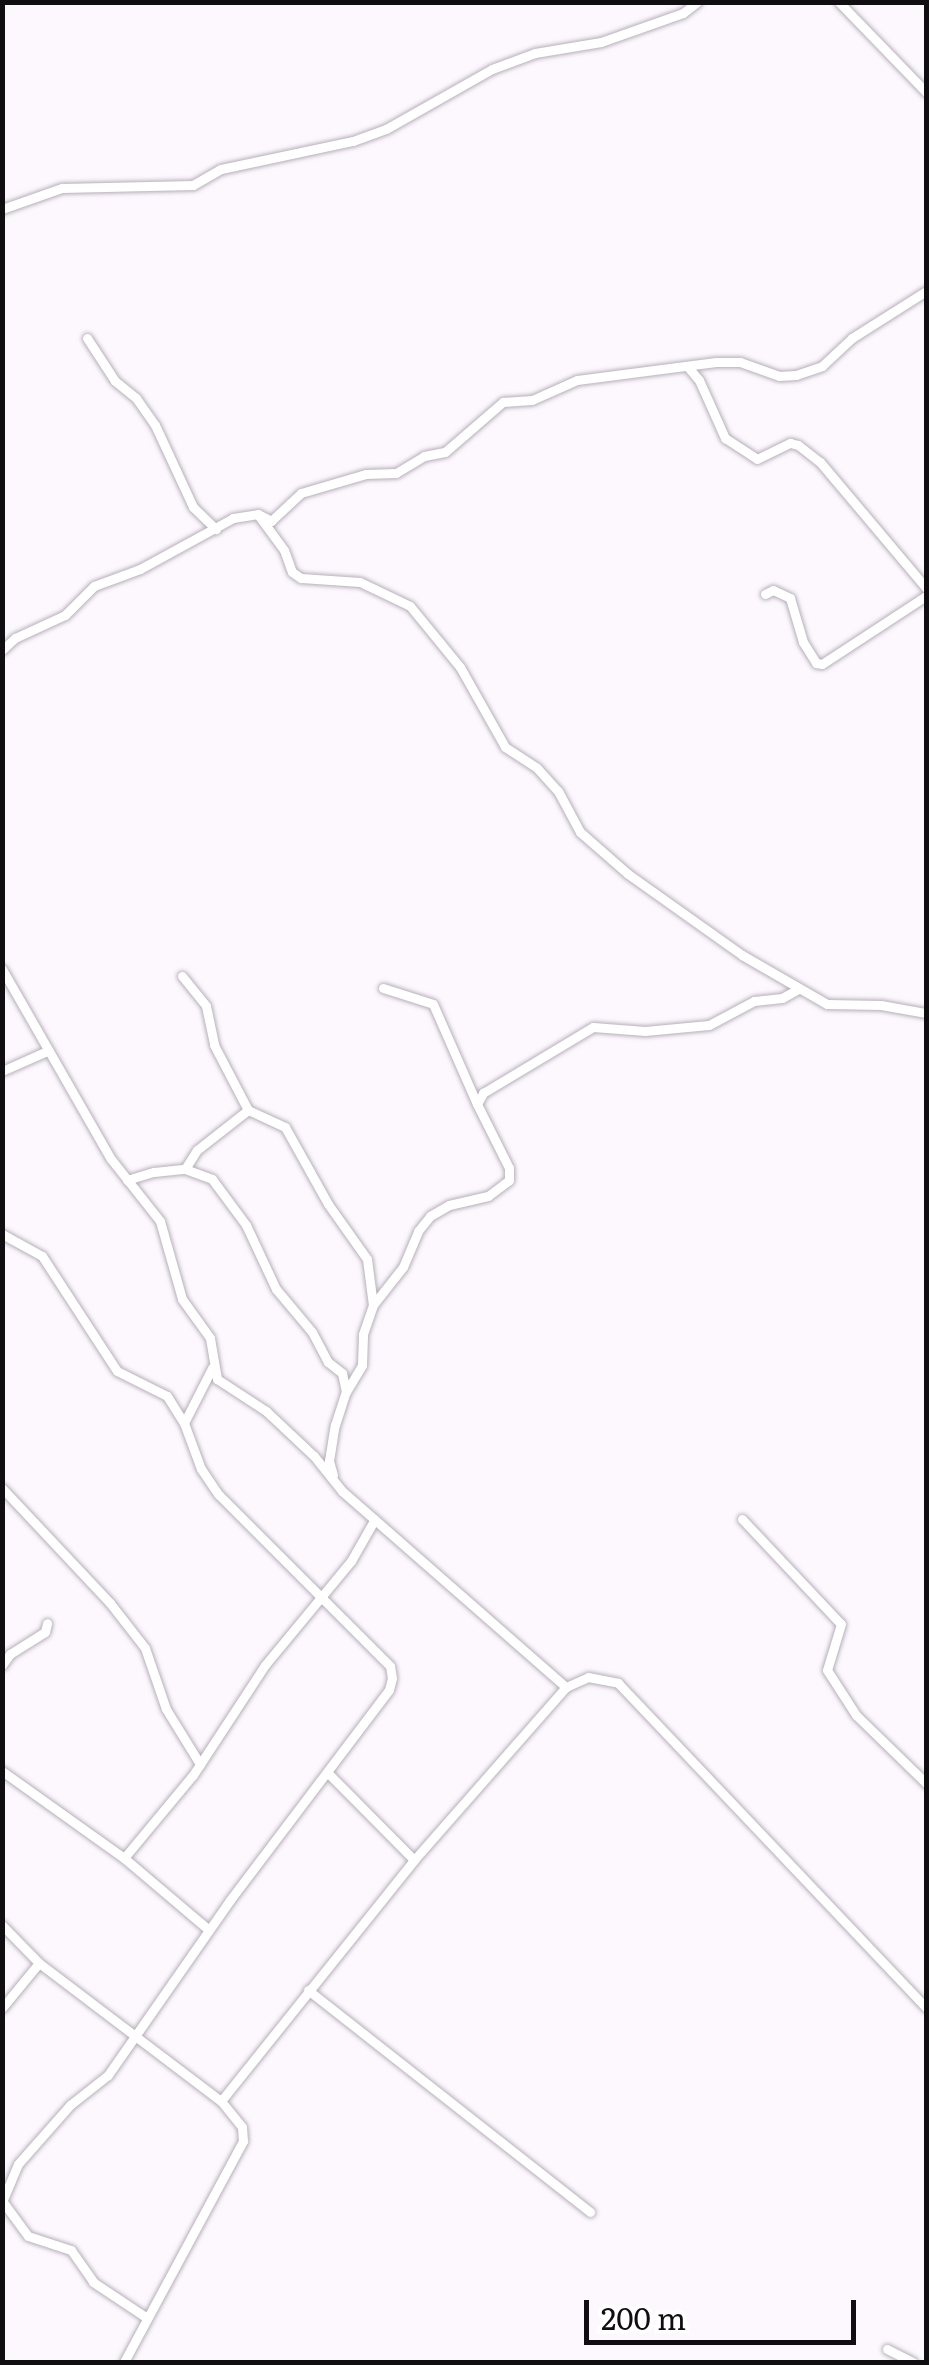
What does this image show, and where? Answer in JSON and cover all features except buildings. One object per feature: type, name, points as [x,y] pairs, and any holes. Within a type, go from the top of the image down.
[{"type":"street","points":[[2,209],[62,188],[193,185],[221,169],[353,142],[386,129],[492,69],[535,54],[614,38],[682,14],[698,2]]},
{"type":"street","points":[[838,2],[926,92]]},
{"type":"street","points":[[2,650],[15,638],[65,615],[94,586],[140,569],[233,518],[258,514],[271,520],[300,494],[347,478],[396,473],[424,456],[445,452],[503,402],[532,400],[577,380],[688,366],[740,362],[779,376],[796,375],[822,366],[852,338],[926,290]]},
{"type":"street","points":[[87,338],[116,381],[136,398],[156,426],[193,507],[216,529]]},
{"type":"street","points":[[688,366],[699,380],[726,438],[757,459],[790,443],[798,444],[820,462],[926,588]]},
{"type":"street","points":[[258,514],[284,550],[292,572],[301,578],[360,582],[410,606],[460,668],[505,747],[537,768],[558,791],[580,832],[693,922],[798,990],[828,1004],[881,1005],[926,1012]]},
{"type":"street","points":[[765,594],[773,590],[790,598],[803,642],[816,663],[822,664],[926,596]]},
{"type":"street","points":[[2,970],[127,1180],[160,1220],[182,1299],[210,1338],[212,1368],[217,1379],[266,1411],[375,1519],[566,1687]]},
{"type":"street","points":[[182,976],[206,1006],[214,1044],[248,1110],[284,1127],[328,1204],[367,1259],[374,1305]]},
{"type":"street","points":[[334,1480],[328,1461],[346,1392],[362,1365],[363,1334],[374,1305],[403,1267],[418,1232],[430,1216],[449,1205],[488,1196],[509,1180],[509,1168],[433,1004],[383,988]]},
{"type":"street","points":[[477,1104],[484,1093],[502,1080],[593,1028],[645,1031],[708,1025],[754,1001],[782,998],[798,990]]},
{"type":"street","points":[[2,1071],[47,1051]]},
{"type":"street","points":[[185,1170],[197,1150],[248,1110]]},
{"type":"street","points":[[127,1180],[154,1172],[185,1170],[212,1179],[246,1225],[276,1289],[312,1332],[328,1362],[342,1373],[346,1392]]},
{"type":"street","points":[[2,1234],[42,1256],[118,1371],[167,1396],[184,1423],[200,1469],[218,1494],[390,1666],[392,1678],[389,1690],[208,1930],[108,2076],[70,2105],[18,2164],[3,2202],[28,2236],[70,2250],[92,2282],[147,2318]]},
{"type":"street","points":[[184,1423],[212,1368]]},
{"type":"street","points":[[2,1488],[110,1603],[145,1648],[166,1709],[200,1764]]},
{"type":"street","points":[[124,1858],[200,1764],[266,1665],[351,1561],[375,1519]]},
{"type":"street","points":[[742,1519],[841,1624],[827,1670],[856,1715],[926,1784]]},
{"type":"street","points":[[2,1665],[10,1654],[45,1632],[47,1623]]},
{"type":"street","points":[[221,2101],[414,1860],[566,1687],[588,1677],[618,1683],[926,2007]]},
{"type":"street","points":[[2,1771],[124,1858],[208,1930]]},
{"type":"street","points":[[328,1773],[414,1860]]},
{"type":"street","points":[[2,1924],[39,1963],[221,2101],[242,2128],[244,2141],[124,2362]]},
{"type":"street","points":[[2,2008],[39,1963]]},
{"type":"street","points":[[308,1990],[590,2212]]},
{"type":"street","points":[[888,2349],[913,2362]]}]
